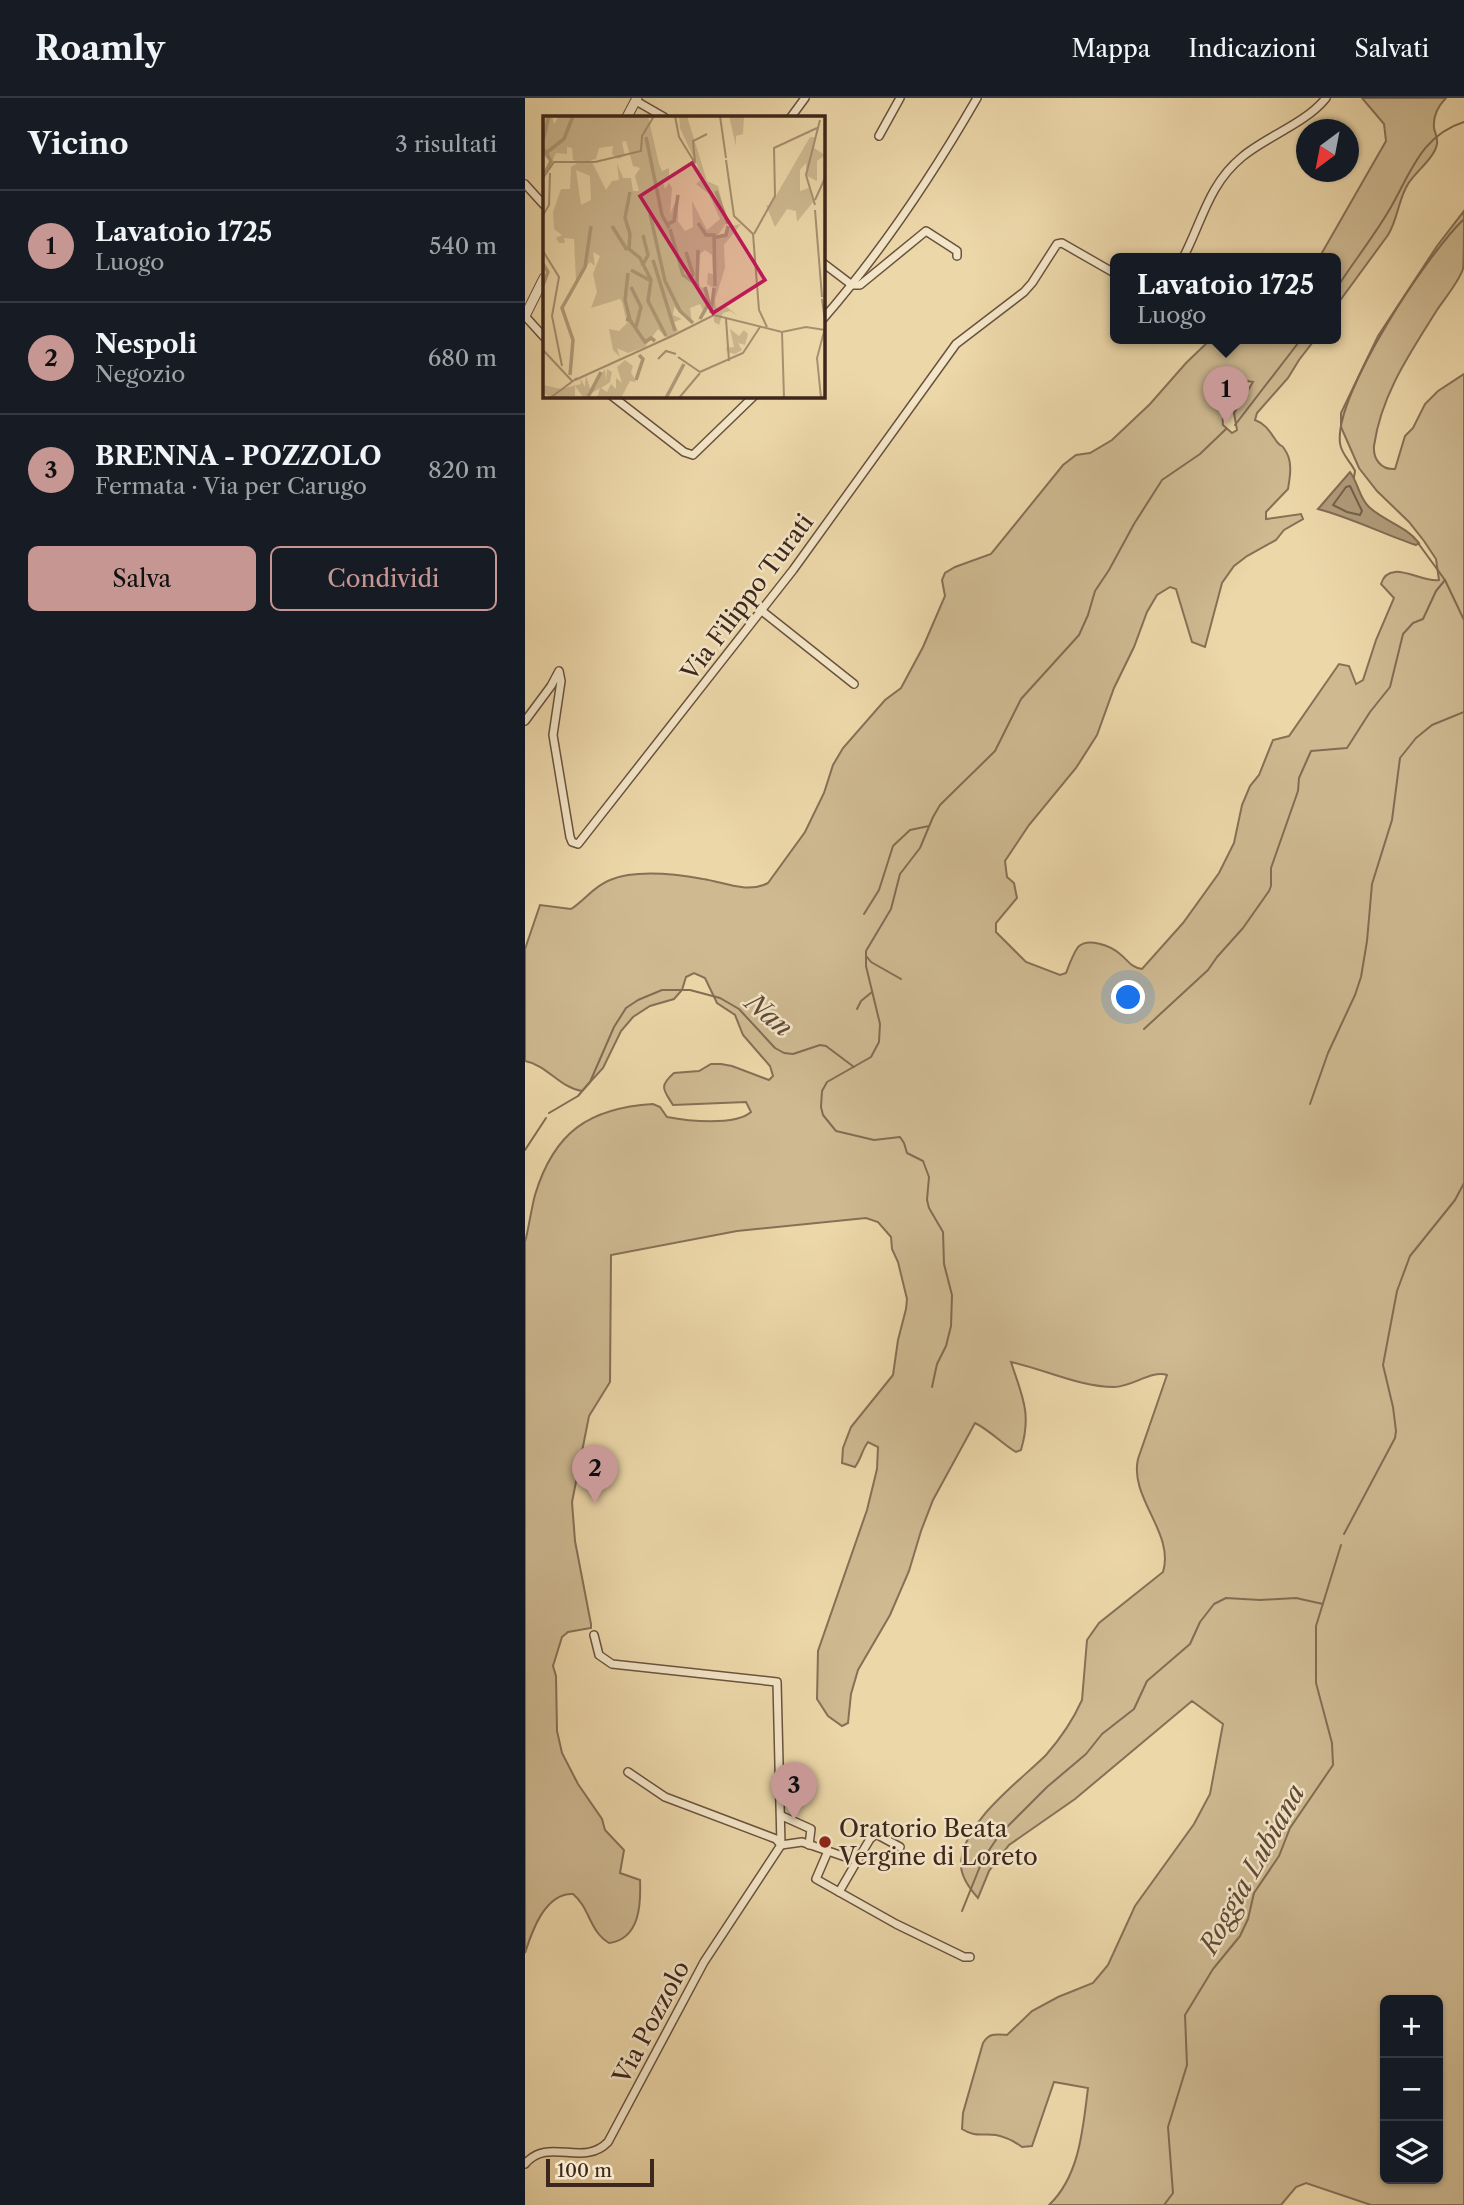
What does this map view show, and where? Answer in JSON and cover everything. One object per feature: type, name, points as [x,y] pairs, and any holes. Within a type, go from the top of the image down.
[{"type":"street","points":[[792,116],[805,98]]},
{"type":"street","points":[[879,136],[900,98]]},
{"type":"street","points":[[824,318],[919,195],[977,98]]},
{"type":"street","points":[[1185,253],[1204,208],[1232,166],[1316,108],[1326,98]]},
{"type":"street","points":[[628,116],[636,99],[662,116]]},
{"type":"street","points":[[525,184],[543,204]]},
{"type":"street","points":[[824,264],[852,285],[860,285],[926,231],[957,251],[957,256]]},
{"type":"street","name":"Via Filippo Turati","points":[[525,721],[559,671],[561,681],[553,735],[570,840],[578,844],[762,611],[956,344],[1024,292],[1055,246],[1062,243],[1110,271]]},
{"type":"street","points":[[543,280],[525,316],[543,336]]},
{"type":"street","points":[[613,397],[684,452],[693,455],[753,397]]},
{"type":"street","points":[[762,611],[854,684]]},
{"type":"street","points":[[594,1635],[599,1655],[612,1664],[777,1682],[781,1845]]},
{"type":"street","points":[[628,1772],[665,1797],[776,1839],[781,1845]]},
{"type":"street","points":[[782,1816],[811,1829],[809,1845]]},
{"type":"street","points":[[839,1892],[870,1839],[876,1834],[900,1847]]},
{"type":"street","points":[[781,1845],[801,1842],[857,1861]]},
{"type":"street","name":"Via Pozzolo","points":[[525,2164],[531,2157],[545,2152],[588,2154],[600,2151],[608,2142],[704,1962],[781,1845]]},
{"type":"street","points":[[828,1851],[815,1879],[896,1924],[964,1957],[970,1957]]},
{"type":"shaded area","points":[[1362,98],[1446,98],[1438,108],[1434,120],[1437,142],[1435,149],[1408,184],[1388,235],[1341,299],[1341,253],[1322,253],[1386,141],[1384,124]]},
{"type":"shaded area","points":[[1464,211],[1463,269],[1398,375],[1383,409],[1374,451],[1382,466],[1395,469],[1405,436],[1413,428],[1425,404],[1438,391],[1464,374],[1464,2205],[1371,2205],[1306,2183],[1296,2187],[1281,2205],[1049,2205],[1074,2166],[1082,2135],[1088,2088],[1054,2082],[1032,2146],[1022,2147],[1000,2136],[967,2132],[962,2129],[963,2113],[983,2043],[993,2035],[1007,2035],[1032,2011],[1093,1983],[1108,1965],[1135,1906],[1194,1824],[1210,1794],[1223,1724],[1192,1701],[1075,1799],[1009,1845],[989,1871],[978,1898],[964,1878],[961,1865],[970,1834],[981,1819],[993,1804],[1046,1755],[1075,1715],[1082,1700],[1087,1640],[1099,1623],[1163,1572],[1163,1543],[1145,1502],[1137,1473],[1138,1459],[1167,1375],[1155,1375],[1121,1386],[1101,1386],[1011,1362],[1026,1415],[1021,1450],[1016,1452],[975,1423],[933,1500],[909,1571],[890,1615],[858,1670],[851,1694],[848,1723],[842,1726],[828,1716],[817,1699],[818,1651],[867,1510],[877,1469],[878,1447],[868,1442],[855,1467],[842,1463],[843,1448],[851,1427],[893,1375],[906,1309],[907,1299],[891,1237],[878,1222],[866,1218],[737,1231],[611,1255],[610,1382],[589,1416],[572,1502],[575,1541],[591,1628],[568,1632],[562,1637],[553,1666],[556,1676],[557,1731],[562,1753],[578,1784],[602,1819],[605,1830],[624,1850],[620,1873],[640,1880],[639,1909],[633,1928],[627,1935],[609,1943],[597,1932],[579,1900],[573,1894],[563,1895],[547,1906],[541,1915],[525,1953],[525,1242],[535,1195],[552,1155],[564,1140],[577,1127],[610,1111],[653,1104],[660,1107],[667,1117],[711,1121],[734,1119],[751,1112],[746,1102],[673,1105],[664,1085],[674,1073],[699,1071],[711,1064],[721,1064],[769,1080],[773,1076],[770,1066],[743,1035],[735,1015],[717,1003],[705,978],[694,973],[686,977],[682,990],[674,999],[650,1006],[633,1017],[621,1031],[603,1068],[582,1091],[567,1086],[540,1067],[525,1061],[525,949],[540,905],[571,909],[599,886],[632,874],[668,874],[744,887],[768,883],[805,832],[824,793],[833,765],[843,748],[885,700],[901,688],[923,647],[945,596],[942,580],[945,573],[991,554],[1063,465],[1076,455],[1090,453],[1112,440],[1206,344],[1311,344],[1288,378],[1257,413],[1255,420],[1265,426],[1282,446],[1288,454],[1290,464],[1288,489],[1266,512],[1266,519],[1301,514],[1303,519],[1284,530],[1276,540],[1234,566],[1222,583],[1205,647],[1192,642],[1176,589],[1170,587],[1157,595],[1114,688],[1097,735],[1076,768],[1029,825],[1005,861],[1007,877],[1014,883],[1017,898],[996,923],[996,932],[1026,962],[1060,975],[1066,973],[1078,947],[1093,943],[1111,948],[1132,965],[1142,969],[1183,923],[1219,873],[1234,843],[1242,805],[1250,786],[1259,775],[1273,740],[1289,736],[1339,664],[1349,666],[1356,684],[1363,680],[1394,598],[1381,584],[1385,576],[1399,572],[1439,580],[1436,559],[1424,541],[1359,468],[1341,427],[1341,413],[1378,336],[1437,246]],"holes":[[[1247,381],[1253,382],[1234,413],[1237,430],[1232,433],[1223,425],[1225,406],[1241,385]]]},
{"type":"water","points":[[1350,472],[1369,507],[1408,532],[1419,543],[1416,545],[1318,509]]},
{"type":"waterway","points":[[1341,282],[1385,217],[1419,156],[1438,136],[1464,122]]},
{"type":"waterway","name":"Roggia Lubiana","points":[[1354,477],[1355,471],[1340,443],[1342,421],[1352,392],[1386,325],[1407,292],[1448,236],[1464,219]]},
{"type":"waterway","points":[[1235,425],[1297,344]]},
{"type":"waterway","points":[[932,1387],[951,1326],[952,1295],[944,1264],[943,1232],[927,1200],[929,1177],[923,1161],[907,1153],[900,1137],[874,1140],[836,1131],[823,1115],[822,1091],[827,1082],[871,1057],[879,1042],[880,1024],[866,966],[866,951],[891,909],[900,874],[920,848],[940,805],[995,751],[1021,699],[1079,635],[1095,591],[1162,480],[1200,454],[1226,429]]},
{"type":"waterway","name":"Roggia Lubiana","points":[[1418,543],[1445,580],[1464,620]]},
{"type":"waterway","points":[[1144,1029],[1208,970],[1269,891],[1271,868],[1298,791],[1299,778],[1311,751],[1347,748],[1390,687],[1403,634],[1413,623],[1423,619],[1436,591],[1445,580]]},
{"type":"waterway","points":[[1310,1104],[1328,1053],[1361,977],[1372,884],[1392,820],[1400,758],[1416,738],[1432,725],[1464,712]]},
{"type":"waterway","points":[[864,914],[879,890],[893,846],[910,830],[929,826]]},
{"type":"waterway","points":[[867,957],[901,979]]},
{"type":"waterway","name":"Nan","points":[[549,1113],[578,1096],[590,1082],[614,1027],[626,1008],[662,990],[690,990],[720,998],[739,1009],[775,1048],[784,1053],[793,1054],[820,1045],[826,1046],[854,1067]]},
{"type":"waterway","points":[[857,1009],[861,1001],[872,992]]},
{"type":"waterway","name":"Nan","points":[[525,1150],[546,1118]]},
{"type":"waterway","name":"Roggia Lubiana","points":[[1344,1534],[1395,1438],[1393,1407],[1383,1365],[1397,1291],[1410,1256],[1455,1200],[1464,1183]]},
{"type":"waterway","name":"Roggia Lubiana","points":[[1164,2205],[1173,2193],[1168,2127],[1187,2065],[1185,2015],[1213,1969],[1240,1936],[1248,1919],[1254,1893],[1279,1856],[1290,1828],[1333,1765],[1332,1743],[1316,1683],[1316,1626],[1341,1545]]},
{"type":"waterway","points":[[962,1911],[983,1859],[1000,1834],[1047,1787],[1086,1754],[1102,1734],[1134,1709],[1147,1681],[1190,1644],[1200,1622],[1214,1604],[1226,1598],[1296,1598],[1323,1604]]},
{"type":"place","name":"Lavatoio 1725","points":[[1226,424]]},
{"type":"place","name":"Nespoli","points":[[595,1503]]},
{"type":"place","name":"BRENNA - POZZOLO","points":[[794,1820]]},
{"type":"place","name":"Oratorio Beata Vergine di Loreto","points":[[825,1842]]}]
